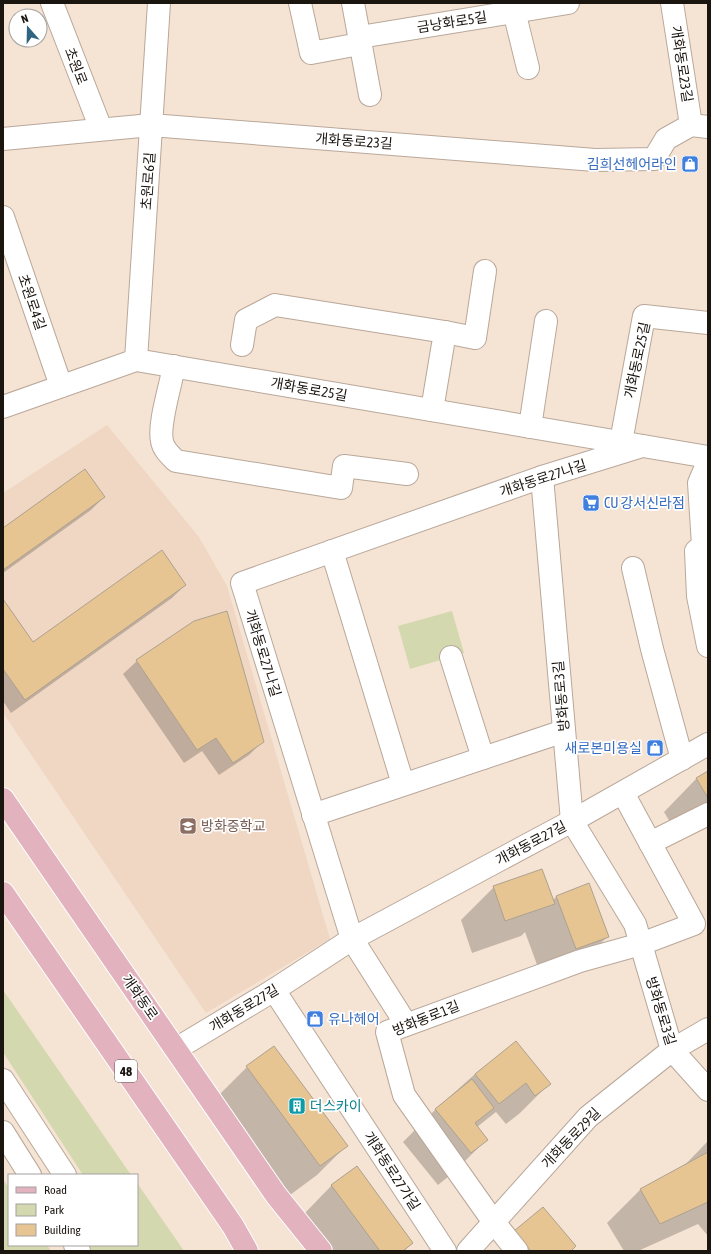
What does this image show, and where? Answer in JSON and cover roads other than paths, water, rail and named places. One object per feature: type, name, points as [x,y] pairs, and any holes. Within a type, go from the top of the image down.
[{"type":"main road","name":"개화동로","points":[[3,800],[276,1196],[307,1251]]},
{"type":"main road","name":"48","points":[[3,893],[233,1226],[247,1251]]},
{"type":"main road","name":"개화동로","points":[[276,1196],[322,1251]]},
{"type":"main road","points":[[233,1226],[253,1251]]},
{"type":"street","name":"초원로","points":[[52,3],[101,130]]},
{"type":"street","name":"초원로6길","points":[[136,360],[159,3]]},
{"type":"street","name":"금낭화로5길","points":[[300,3],[311,52],[354,45],[360,37],[513,7],[568,3]]},
{"type":"street","points":[[353,3],[370,95]]},
{"type":"street","name":"개화동로23길","points":[[3,139],[151,125],[596,160],[654,159],[666,138],[700,126],[672,3]]},
{"type":"street","points":[[513,7],[528,68]]},
{"type":"street","name":"초원로4길","points":[[3,217],[61,386]]},
{"type":"street","points":[[242,345],[246,320],[276,305],[475,338],[485,271]]},
{"type":"street","name":"개화동로25길","points":[[621,442],[644,316],[708,322]]},
{"type":"street","points":[[530,427],[546,321]]},
{"type":"street","points":[[432,410],[445,332]]},
{"type":"street","name":"개화동로25길","points":[[3,407],[136,360],[708,457]]},
{"type":"street","points":[[174,366],[161,436],[167,452],[176,461],[341,488],[344,466],[407,474]]},
{"type":"street","name":"개화동로27나길","points":[[352,939],[242,583],[542,477],[642,446]]},
{"type":"street","points":[[708,462],[699,483],[703,545],[696,551],[698,596],[708,646]]},
{"type":"street","name":"방화동로3길","points":[[542,477],[572,821],[635,924],[672,1050],[708,1090]]},
{"type":"street","points":[[332,551],[403,784]]},
{"type":"street","points":[[633,568],[652,649],[682,759]]},
{"type":"street","points":[[451,657],[483,758]]},
{"type":"street","points":[[313,815],[564,731]]},
{"type":"street","name":"개화동로27길","points":[[176,1049],[274,990],[352,939],[572,821],[708,744]]},
{"type":"street","points":[[623,792],[694,924],[641,944]]},
{"type":"street","points":[[650,843],[708,814]]},
{"type":"street","points":[[352,939],[406,1024]]},
{"type":"street","name":"방화동로1길","points":[[518,1251],[493,1221],[404,1094],[387,1032],[580,961],[641,944]]},
{"type":"street","name":"개화동로27가길","points":[[274,990],[445,1251]]},
{"type":"street","name":"개화동로29길","points":[[468,1251],[493,1221],[588,1117],[672,1050],[708,1029]]},
{"type":"street","points":[[3,1080],[64,1174]]},
{"type":"street","points":[[3,1132],[29,1174]]},
{"type":"place","name":"김희선헤어라인","points":[[690,164]]},
{"type":"place","name":"CU 강서신라점","points":[[591,503]]},
{"type":"place","name":"새로본미용실","points":[[655,748]]},
{"type":"place","name":"방화중학교","points":[[188,826]]},
{"type":"place","name":"유나헤어","points":[[315,1019]]},
{"type":"place","name":"더스카이","points":[[297,1106]]}]
